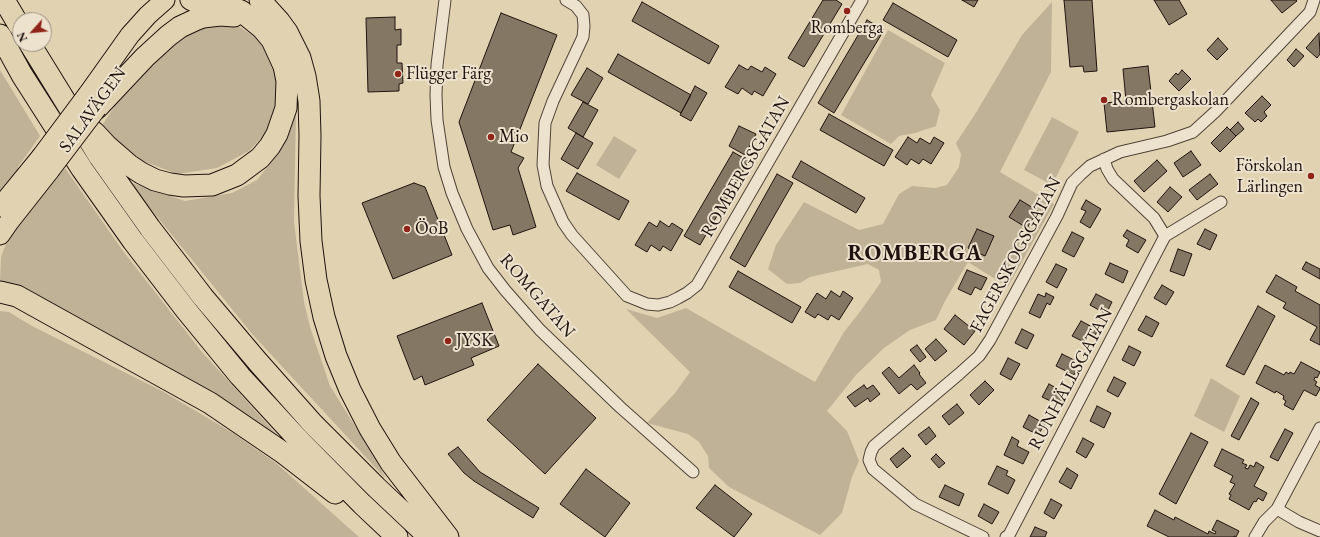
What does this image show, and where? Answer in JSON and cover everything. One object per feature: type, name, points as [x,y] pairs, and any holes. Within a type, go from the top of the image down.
[{"type":"highway","points":[[4,0],[12,14]]},
{"type":"highway","points":[[130,35],[148,0]]},
{"type":"highway","name":"SALAVÄGEN","points":[[0,235],[45,164],[92,101],[130,35],[148,15],[165,0]]},
{"type":"highway","points":[[206,2],[241,11],[258,7],[279,21],[287,32],[300,58],[305,76],[309,101],[309,196],[311,241],[316,280],[324,317],[336,356],[350,390],[370,429],[391,463],[448,537]]},
{"type":"highway","name":"SALAVÄGEN","points":[[92,101],[113,81],[125,64],[142,46],[169,24],[206,2]]},
{"type":"highway","points":[[41,64],[94,132],[128,165],[141,174],[170,184],[184,186],[212,185],[237,175],[260,158],[270,146],[277,134],[286,108],[287,81],[284,66],[272,40],[262,28],[258,7]]},
{"type":"highway","points":[[92,101],[180,27],[203,17],[220,16],[258,7]]},
{"type":"highway","points":[[0,36],[22,75],[82,169],[133,241],[186,310],[240,376],[298,440],[362,504],[398,537]]},
{"type":"highway","points":[[34,52],[99,156],[150,228],[203,297],[313,424],[429,537]]},
{"type":"highway","name":"SALAVÄGEN","points":[[0,207],[45,164]]},
{"type":"highway","points":[[0,292],[18,296],[210,403],[282,452],[393,537]]},
{"type":"street","name":"ROMGATAN","points":[[445,0],[437,65],[437,120],[444,167],[452,193],[467,229],[488,268],[540,330],[620,407],[693,472]]},
{"type":"street","name":"ROMBERGSGATAN","points":[[566,0],[576,6],[583,15],[583,37],[553,101],[545,123],[543,165],[547,186],[563,222],[572,235],[627,296],[647,304],[658,305],[678,298],[687,293],[697,284],[862,0]]},
{"type":"street","name":"FAGERSKOGSGATAN","points":[[983,537],[915,504],[873,469],[869,460],[874,446],[979,356],[990,340],[1057,216],[1072,183],[1090,166],[1120,152],[1167,141],[1193,132],[1215,112],[1310,12],[1314,0]]},
{"type":"street","points":[[1104,159],[1112,179],[1154,218],[1165,236],[1221,202]]},
{"type":"street","name":"RUNHÄLLSGATAN","points":[[1006,537],[1009,535],[1165,236]]},
{"type":"street","points":[[1255,537],[1264,522],[1277,509],[1320,428]]},
{"type":"street","points":[[1277,509],[1299,522],[1320,531]]},
{"type":"shaded area","points":[[1052,2],[1051,72],[1000,172],[1054,204],[1008,287],[968,262],[945,301],[936,320],[910,330],[884,348],[856,375],[827,411],[847,431],[859,461],[852,477],[842,513],[820,535],[729,487],[709,468],[708,456],[699,442],[688,434],[647,423],[675,393],[690,372],[626,309],[657,318],[686,308],[815,382],[844,332],[881,282],[879,270],[868,264],[810,277],[800,283],[787,284],[768,269],[776,245],[804,202],[859,230],[883,224],[899,194],[912,186],[935,188],[947,185],[959,167],[961,154],[956,143],[977,111],[1022,35]]},
{"type":"shaded area","points":[[206,22],[232,22],[258,39],[271,58],[278,83],[279,101],[274,119],[263,136],[249,151],[217,168],[177,174],[143,161],[101,127],[125,90],[154,57]]},
{"type":"shaded area","points":[[888,30],[945,63],[931,95],[940,110],[936,126],[915,133],[899,136],[891,144],[841,115]]},
{"type":"shaded area","points":[[0,70],[40,136],[18,167],[16,175],[0,194]]},
{"type":"shaded area","points":[[296,110],[294,222],[304,302],[310,327],[330,386],[375,458],[386,479],[253,335],[129,182],[185,201],[232,193],[257,180],[283,147]]},
{"type":"shaded area","points":[[1052,117],[1079,132],[1052,185],[1024,170]]},
{"type":"shaded area","points":[[614,136],[637,150],[619,179],[596,165]]},
{"type":"shaded area","points":[[65,168],[123,251],[202,352],[291,450],[12,284],[0,281],[1,257],[7,241]]},
{"type":"shaded area","points":[[0,311],[9,312],[32,326],[162,391],[233,433],[276,463],[359,537],[0,537]]},
{"type":"shaded area","points":[[1211,378],[1240,396],[1224,432],[1194,416]]},
{"type":"building","points":[[823,0],[836,0],[842,4],[804,67],[788,58]]},
{"type":"building","points":[[962,0],[978,0],[974,7]]},
{"type":"building","points":[[1064,0],[1092,0],[1097,71],[1084,72],[1083,66],[1070,67]]},
{"type":"building","points":[[1154,0],[1179,0],[1187,14],[1169,25]]},
{"type":"building","points":[[1271,0],[1296,0],[1297,1],[1282,13]]},
{"type":"building","points":[[642,2],[719,46],[709,64],[632,21]]},
{"type":"building","points":[[893,3],[957,40],[948,57],[883,20]]},
{"type":"building","name":"Mio","points":[[501,13],[557,35],[511,152],[524,158],[518,168],[536,227],[513,235],[510,225],[493,230],[459,122]]},
{"type":"building","points":[[395,17],[395,30],[401,29],[401,45],[397,45],[397,63],[402,63],[403,83],[399,84],[399,91],[368,92],[366,18]]},
{"type":"building","points":[[867,20],[884,30],[834,113],[818,103]]},
{"type":"building","points":[[1319,33],[1320,54],[1317,58],[1306,48]]},
{"type":"building","points":[[1218,38],[1228,49],[1217,60],[1207,50]]},
{"type":"building","points":[[1296,49],[1304,56],[1294,67],[1287,60]]},
{"type":"building","points":[[618,54],[691,95],[681,113],[608,72]]},
{"type":"building","points":[[739,65],[748,70],[751,66],[762,72],[765,67],[776,74],[763,96],[754,91],[752,95],[742,88],[738,94],[725,87]]},
{"type":"building","points":[[1148,66],[1155,127],[1107,132],[1104,103],[1126,101],[1123,69]]},
{"type":"building","points":[[587,68],[603,78],[588,104],[571,95]]},
{"type":"building","points":[[1182,70],[1191,79],[1179,91],[1169,81],[1176,73],[1178,75]]},
{"type":"building","points":[[695,86],[707,93],[691,121],[680,115]]},
{"type":"building","points":[[1262,96],[1271,105],[1264,112],[1267,116],[1261,122],[1258,119],[1255,122],[1245,113]]},
{"type":"building","points":[[583,102],[598,110],[583,137],[568,128]]},
{"type":"building","points":[[829,114],[893,150],[884,166],[820,130]]},
{"type":"building","points":[[1238,122],[1244,129],[1236,136],[1230,130]]},
{"type":"building","points":[[739,126],[756,134],[745,155],[729,146]]},
{"type":"building","points":[[1227,127],[1236,136],[1220,152],[1211,143]]},
{"type":"building","points":[[576,133],[593,143],[578,169],[561,159]]},
{"type":"building","points":[[908,137],[917,143],[920,138],[930,144],[934,137],[944,143],[931,164],[923,159],[919,164],[911,159],[907,165],[895,157]]},
{"type":"building","points":[[1191,151],[1201,165],[1183,177],[1174,163]]},
{"type":"building","points":[[733,152],[749,161],[700,245],[684,236]]},
{"type":"building","points":[[1157,160],[1167,171],[1144,192],[1134,181]]},
{"type":"building","points":[[801,161],[865,198],[856,213],[792,177]]},
{"type":"building","points":[[577,173],[629,201],[619,220],[566,191]]},
{"type":"building","points":[[777,174],[793,183],[745,267],[730,258]]},
{"type":"building","points":[[1210,174],[1218,184],[1197,200],[1189,190]]},
{"type":"building","name":"ÖoB","points":[[414,183],[425,187],[452,255],[393,279],[362,203]]},
{"type":"building","points":[[1170,187],[1182,197],[1168,212],[1157,202]]},
{"type":"building","points":[[1020,200],[1038,211],[1027,228],[1009,217]]},
{"type":"building","points":[[1086,200],[1101,209],[1090,228],[1080,222],[1086,211],[1081,209]]},
{"type":"building","points":[[660,221],[669,227],[672,223],[683,230],[671,251],[663,246],[660,251],[651,245],[647,252],[635,245],[649,222],[657,227]]},
{"type":"building","points":[[977,229],[994,236],[985,256],[968,248]]},
{"type":"building","points":[[1205,229],[1217,235],[1210,250],[1197,244]]},
{"type":"building","points":[[1127,230],[1146,240],[1138,253],[1126,246],[1129,240],[1123,236]]},
{"type":"building","points":[[1072,232],[1084,238],[1074,257],[1062,251]]},
{"type":"building","points":[[1178,249],[1192,254],[1184,276],[1170,271]]},
{"type":"building","points":[[1306,262],[1320,269],[1320,279],[1302,269]]},
{"type":"building","points":[[1110,263],[1128,271],[1123,283],[1105,274]]},
{"type":"building","points":[[1056,264],[1067,269],[1057,288],[1046,282]]},
{"type":"building","points":[[967,270],[987,278],[981,290],[975,287],[971,295],[958,289]]},
{"type":"building","points":[[738,271],[801,307],[792,323],[729,287]]},
{"type":"building","points":[[1276,275],[1297,287],[1295,291],[1320,305],[1320,345],[1310,340],[1317,327],[1283,308],[1286,303],[1266,292]]},
{"type":"building","points":[[1162,285],[1174,292],[1166,305],[1154,298]]},
{"type":"building","points":[[831,291],[840,297],[843,291],[853,298],[839,320],[831,315],[828,320],[818,314],[815,318],[805,312],[817,293],[826,299]]},
{"type":"building","points":[[1046,293],[1054,297],[1050,305],[1047,303],[1040,318],[1029,313],[1038,294],[1045,297]]},
{"type":"building","points":[[1096,294],[1112,302],[1106,314],[1090,305]]},
{"type":"building","name":"JYSK","points":[[482,303],[499,346],[471,358],[474,365],[425,385],[422,376],[414,380],[397,336]]},
{"type":"building","points":[[1258,306],[1275,316],[1244,375],[1226,366]]},
{"type":"building","points":[[955,315],[975,331],[964,345],[944,329]]},
{"type":"building","points":[[1146,316],[1159,323],[1152,337],[1138,330]]},
{"type":"building","points":[[1081,321],[1098,330],[1094,337],[1088,334],[1084,342],[1072,336]]},
{"type":"building","points":[[1022,329],[1034,335],[1027,349],[1015,343]]},
{"type":"building","points":[[936,339],[947,351],[935,361],[925,349]]},
{"type":"building","points":[[917,345],[926,357],[920,362],[910,350]]},
{"type":"building","points":[[1129,346],[1141,352],[1134,366],[1122,360]]},
{"type":"building","points":[[1062,354],[1080,363],[1074,375],[1056,366]]},
{"type":"building","points":[[1008,358],[1020,364],[1011,380],[1000,374]]},
{"type":"building","points":[[1301,362],[1320,372],[1314,380],[1317,382],[1315,385],[1320,389],[1316,396],[1304,390],[1293,410],[1284,405],[1286,401],[1283,399],[1284,396],[1256,383],[1265,365],[1284,375],[1286,372],[1289,374],[1290,372],[1294,374]]},
{"type":"building","points":[[538,364],[596,418],[545,474],[487,420]]},
{"type":"building","points":[[914,365],[926,383],[917,390],[911,384],[899,394],[882,373],[889,367],[899,378]]},
{"type":"building","points":[[1114,377],[1126,383],[1118,397],[1107,391]]},
{"type":"building","points":[[985,381],[994,390],[979,405],[970,395]]},
{"type":"building","points":[[1049,384],[1065,393],[1059,405],[1042,397]]},
{"type":"building","points":[[864,385],[867,389],[873,385],[880,394],[870,402],[868,398],[855,407],[847,397]]},
{"type":"building","points":[[1251,398],[1259,403],[1239,440],[1231,436]]},
{"type":"building","points":[[957,404],[964,413],[949,425],[942,416]]},
{"type":"building","points":[[1097,406],[1111,413],[1104,428],[1090,421]]},
{"type":"building","points":[[1029,415],[1045,424],[1038,435],[1023,427]]},
{"type":"building","points":[[929,427],[936,436],[926,445],[918,435]]},
{"type":"building","points":[[1285,429],[1293,433],[1278,461],[1270,457]]},
{"type":"building","points":[[1191,433],[1208,442],[1176,504],[1159,494]]},
{"type":"building","points":[[1012,437],[1019,441],[1017,446],[1029,452],[1023,464],[1004,455]]},
{"type":"building","points":[[1083,438],[1094,444],[1086,458],[1076,452]]},
{"type":"building","points":[[458,447],[480,472],[539,508],[533,518],[474,481],[464,473],[448,454]]},
{"type":"building","points":[[903,448],[911,456],[897,468],[890,459]]},
{"type":"building","points":[[1222,449],[1244,460],[1242,463],[1247,465],[1245,468],[1248,469],[1250,465],[1254,467],[1256,462],[1264,467],[1254,486],[1267,493],[1263,501],[1258,498],[1256,502],[1254,501],[1249,510],[1229,499],[1231,495],[1229,494],[1235,484],[1230,482],[1233,476],[1214,466]]},
{"type":"building","points":[[936,454],[945,463],[939,468],[931,459]]},
{"type":"building","points":[[997,466],[1008,471],[1006,475],[1015,480],[1008,494],[988,484]]},
{"type":"building","points":[[1067,468],[1078,475],[1071,489],[1059,482]]},
{"type":"building","points":[[586,469],[630,503],[605,537],[560,504]]},
{"type":"building","points":[[715,485],[752,514],[734,537],[696,508]]},
{"type":"building","points":[[945,485],[964,494],[959,506],[939,497]]},
{"type":"building","points":[[1051,499],[1062,505],[1054,519],[1044,513]]},
{"type":"building","points":[[984,504],[999,512],[992,524],[978,516]]},
{"type":"building","points":[[1155,510],[1174,520],[1175,517],[1208,534],[1209,531],[1215,534],[1216,532],[1212,530],[1217,520],[1239,531],[1236,537],[1169,537],[1147,526]]},
{"type":"building","points":[[1035,527],[1047,532],[1045,537],[1030,537]]},
{"type":"place","name":"Romberga","points":[[847,11]]},
{"type":"place","name":"Flügger Färg","points":[[398,74]]},
{"type":"place","name":"Rombergaskolan","points":[[1104,100]]},
{"type":"place","name":"Mio","points":[[491,137]]},
{"type":"place","name":"Förskolan Lärlingen","points":[[1311,176]]},
{"type":"place","name":"ÖoB","points":[[407,229]]},
{"type":"place","name":"JYSK","points":[[448,341]]},
{"type":"district","name":"ROMBERGA","points":[[915,254]]}]
